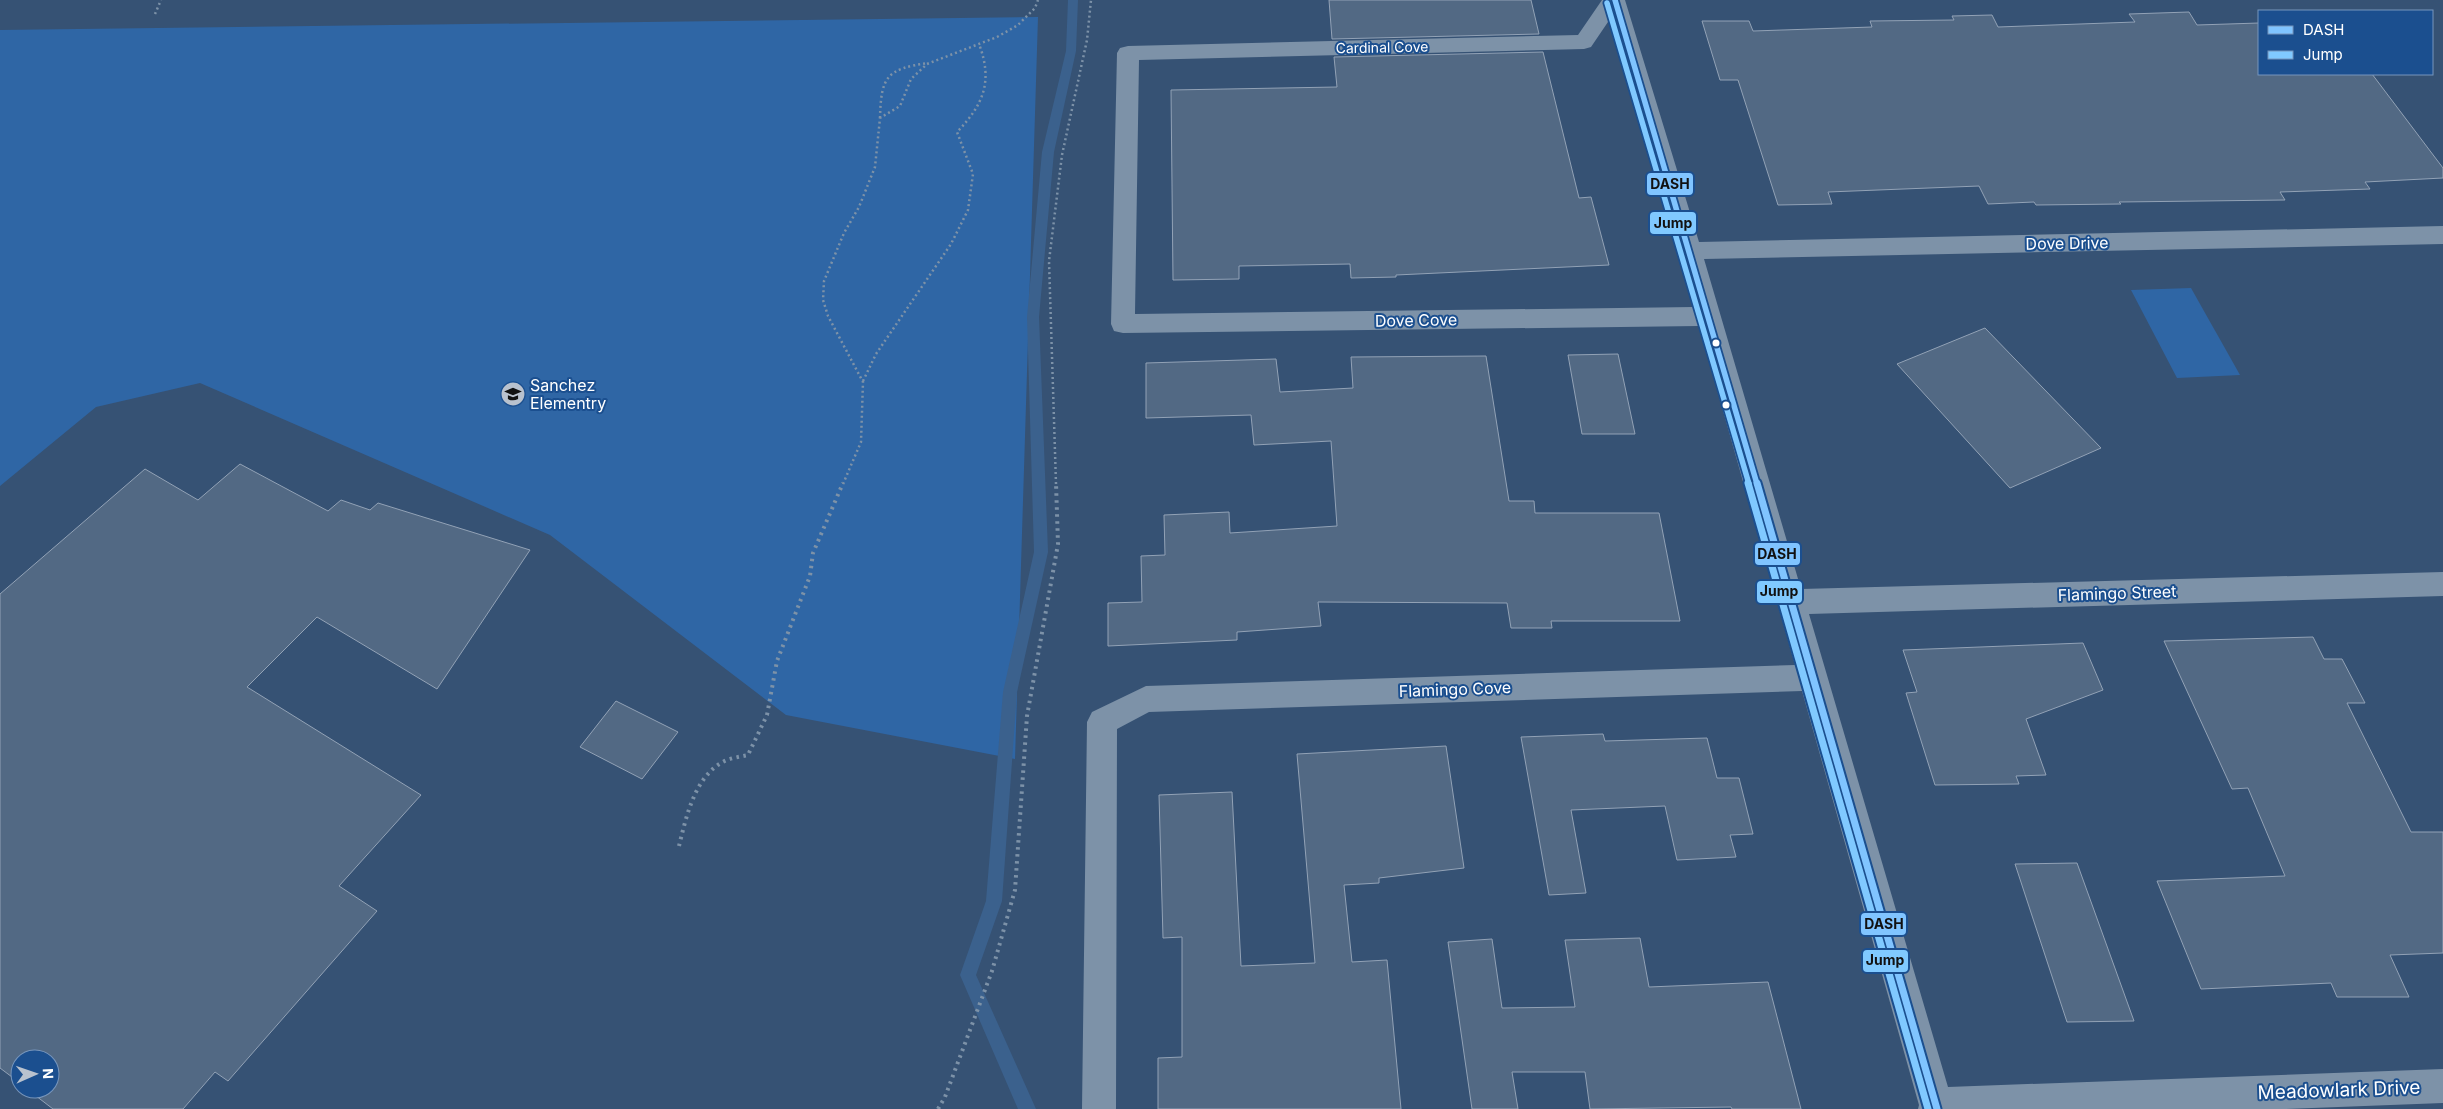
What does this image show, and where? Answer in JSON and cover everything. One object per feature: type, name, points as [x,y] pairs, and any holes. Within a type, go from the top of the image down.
[{"type":"street","name":"Cardinal Cove","points":[[1123,324],[1128,53],[1584,42],[1614,0]]},
{"type":"street","points":[[1614,0],[1709,316],[1936,1108]]},
{"type":"street","name":"Dove Drive","points":[[1690,251],[2443,235]]},
{"type":"street","name":"Dove Cove","points":[[1123,324],[1709,316]]},
{"type":"street","name":"Flamingo Street","points":[[1791,602],[2443,584]]},
{"type":"street","name":"Flamingo Cove","points":[[1099,1109],[1102,722],[1146,699],[1813,678]]},
{"type":"street","name":"Meadowlark Drive","points":[[1936,1108],[2443,1086]]},
{"type":"path","points":[[155,14],[161,0]]},
{"type":"path","points":[[862,382],[828,316],[823,300],[824,281],[844,233],[859,207],[874,167],[882,84],[887,74],[905,66],[929,63],[997,37],[1018,25],[1035,8],[1038,0]]},
{"type":"path","points":[[938,1109],[945,1097],[992,971],[1015,890],[1027,716],[1058,544],[1049,261],[1062,155],[1087,40],[1091,0]]},
{"type":"path","points":[[679,846],[684,824],[701,783],[721,763],[748,755],[767,715],[777,661],[785,646],[810,576],[813,553],[861,442],[862,382],[876,354],[952,244],[968,210],[973,174],[957,132],[970,120],[985,83],[986,63],[979,44]]},
{"type":"path","points":[[880,118],[900,106],[911,79],[929,63]]},
{"type":"shaded area","points":[[1038,17],[1015,759],[786,715],[550,535],[200,383],[96,407],[0,486],[0,30]]},
{"type":"shaded area","points":[[2191,288],[2240,375],[2177,378],[2131,290]]},
{"type":"building","points":[[1329,0],[1531,0],[1539,34],[1332,39]]},
{"type":"building","points":[[2189,12],[2197,25],[2258,23],[2258,75],[2373,75],[2443,168],[2443,178],[2365,182],[2370,189],[2280,192],[2285,200],[2119,202],[2121,204],[2036,205],[2034,202],[1988,204],[1979,186],[1828,192],[1832,204],[1778,205],[1738,80],[1720,80],[1702,21],[1749,21],[1753,31],[1872,27],[1870,21],[1954,20],[1952,16],[1992,15],[1998,27],[2135,22],[2129,14]]},
{"type":"building","points":[[1543,52],[1579,198],[1591,197],[1609,265],[1351,278],[1350,264],[1239,266],[1239,279],[1173,280],[1171,90],[1337,87],[1334,57]]},
{"type":"building","points":[[1985,328],[2101,448],[2010,488],[1897,364]]},
{"type":"building","points":[[1618,354],[1635,434],[1582,434],[1568,355]]},
{"type":"building","points":[[1486,356],[1509,501],[1534,501],[1535,513],[1659,513],[1680,621],[1551,621],[1552,628],[1511,628],[1507,603],[1318,602],[1321,626],[1237,632],[1237,640],[1108,646],[1108,603],[1142,602],[1141,556],[1165,555],[1164,515],[1229,512],[1230,533],[1337,526],[1331,441],[1254,445],[1251,415],[1146,418],[1146,363],[1276,359],[1280,392],[1353,388],[1351,357]]},
{"type":"building","points":[[240,464],[328,511],[341,500],[370,510],[378,503],[530,550],[437,689],[317,617],[247,687],[421,795],[339,886],[377,911],[228,1081],[215,1072],[183,1109],[53,1109],[40,1099],[60,1099],[60,1049],[10,1049],[10,1076],[0,1068],[0,594],[145,469],[198,500]]},
{"type":"building","points":[[2313,637],[2324,659],[2342,659],[2365,703],[2347,703],[2411,832],[2443,832],[2443,953],[2390,955],[2409,997],[2337,997],[2331,983],[2201,989],[2157,881],[2285,876],[2248,788],[2232,789],[2164,641]]},
{"type":"building","points":[[2083,643],[2103,690],[2026,719],[2046,775],[2016,776],[2019,784],[1935,785],[1906,693],[1917,692],[1903,650]]},
{"type":"building","points":[[616,701],[678,732],[642,779],[580,747]]},
{"type":"building","points":[[1603,734],[1605,741],[1707,738],[1717,778],[1739,778],[1753,834],[1730,835],[1736,857],[1677,860],[1665,806],[1571,810],[1586,893],[1549,895],[1521,737]]},
{"type":"building","points":[[1446,746],[1464,868],[1379,878],[1379,883],[1344,885],[1352,962],[1387,960],[1401,1109],[1158,1109],[1158,1058],[1182,1057],[1182,937],[1163,938],[1159,795],[1232,792],[1241,966],[1315,963],[1297,754]]},
{"type":"building","points":[[2077,863],[2134,1021],[2067,1022],[2015,864]]},
{"type":"building","points":[[1640,938],[1649,987],[1768,982],[1801,1109],[1732,1109],[1731,1107],[1590,1109],[1585,1072],[1512,1072],[1518,1109],[1472,1109],[1448,942],[1492,939],[1502,1008],[1575,1007],[1565,940]]},
{"type":"waterway","points":[[1027,1109],[968,975],[994,901],[1010,692],[1041,552],[1033,317],[1048,152],[1071,51],[1073,0]]},
{"type":"transit line","name":"DASH","points":[[1615,0],[1690,251],[1937,1109]]},
{"type":"transit line","name":"Jump","points":[[1607,3],[1682,253],[1928,1109]]},
{"type":"place","name":"Sanchez Elementry","points":[[513,394]]}]
